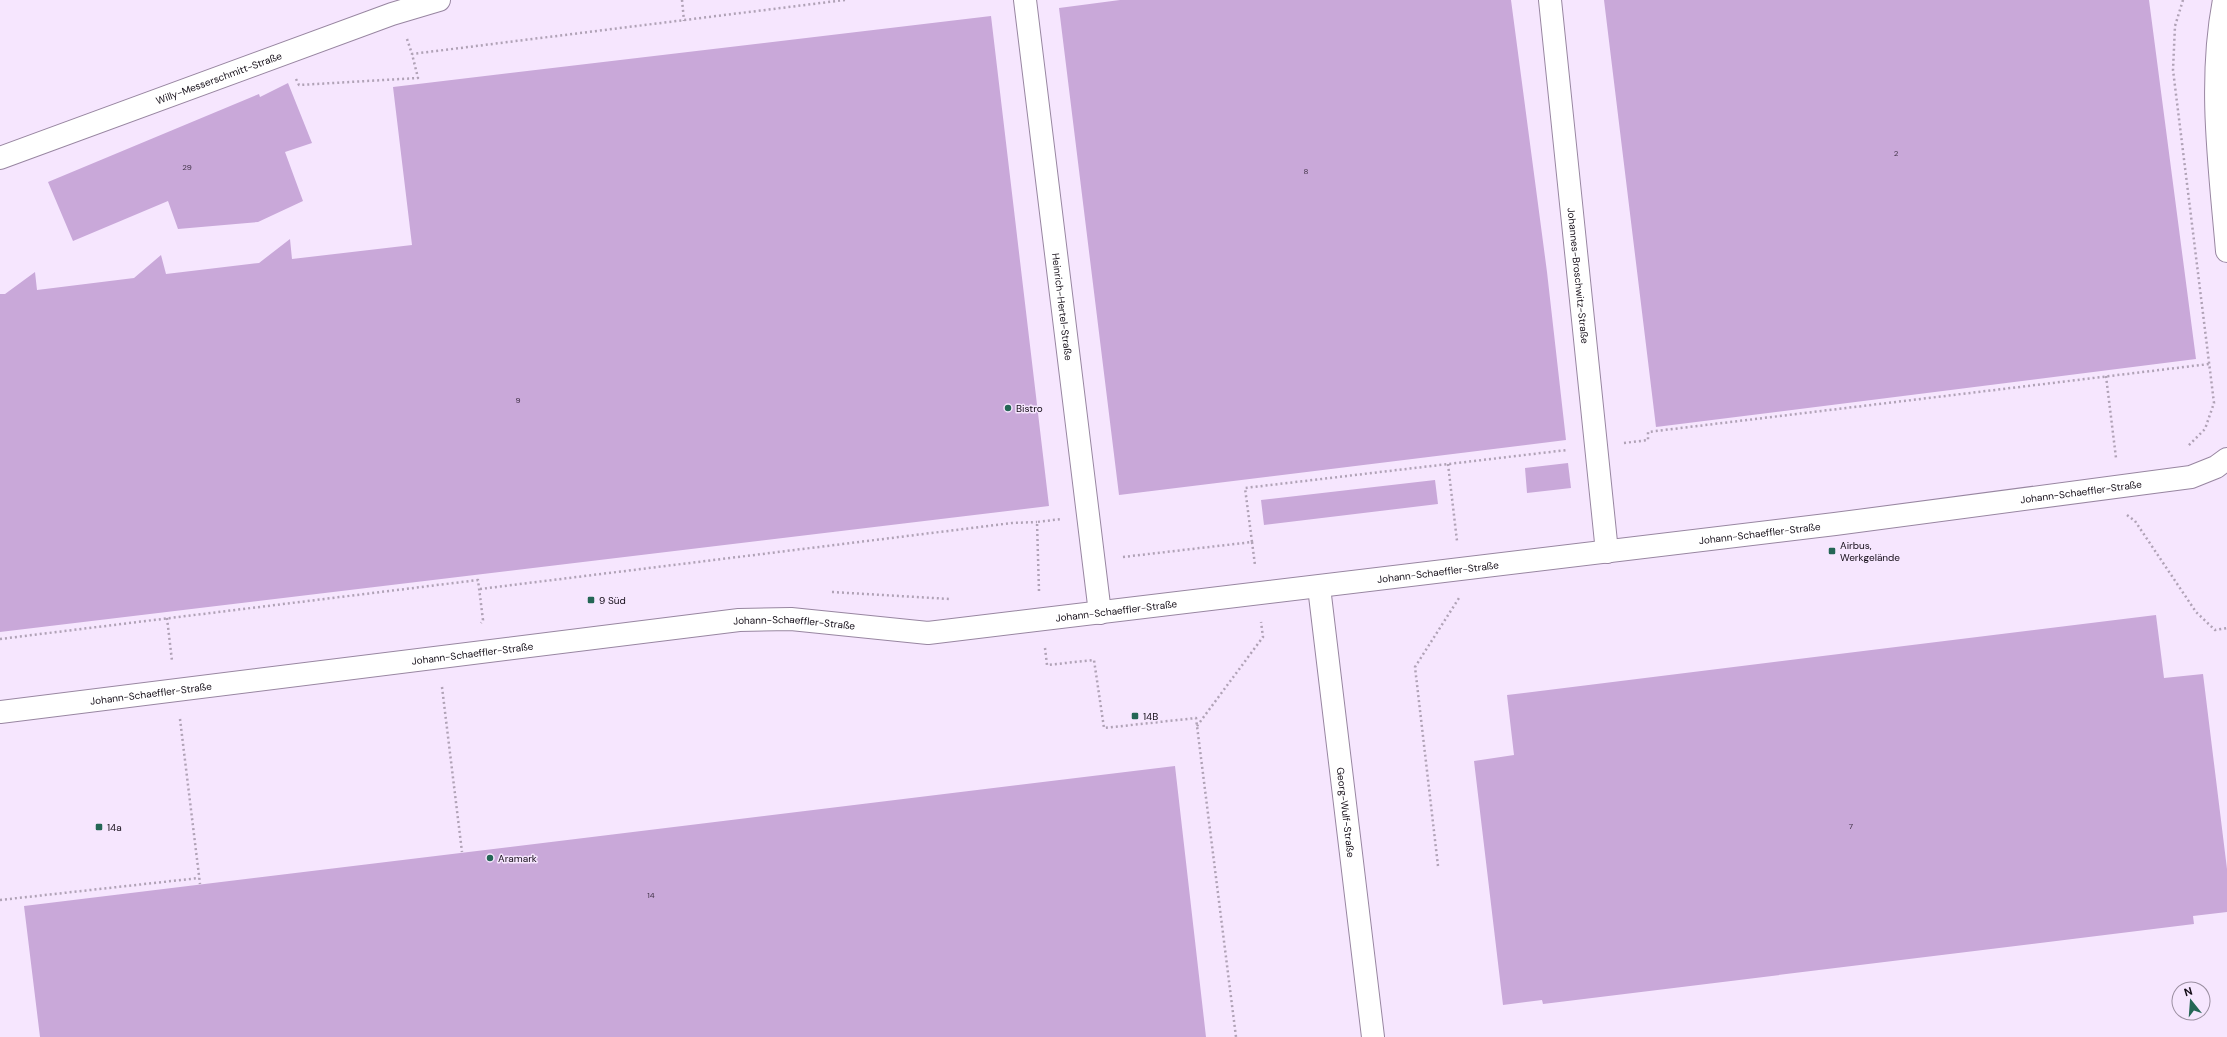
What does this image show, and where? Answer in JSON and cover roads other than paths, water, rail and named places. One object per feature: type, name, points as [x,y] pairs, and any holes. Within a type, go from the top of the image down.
[{"type":"street","name":"Willy-Messerschmitt-Straße","points":[[0,158],[392,14],[439,0]]},
{"type":"street","name":"Heinrich-Hertel-Straße","points":[[1025,0],[1100,613]]},
{"type":"street","name":"Johannes-Broschwitz-Straße","points":[[1550,0],[1607,552]]},
{"type":"street","points":[[2224,0],[2220,21],[2215,108],[2227,251]]},
{"type":"street","name":"Johann-Schaeffler-Straße","points":[[0,712],[739,620],[790,619],[928,633],[1607,552],[2191,477],[2216,467],[2227,459]]},
{"type":"street","name":"Georg-Wulf-Straße","points":[[1319,587],[1373,1037]]},
{"type":"place","name":"Bistro","points":[[1008,408]]},
{"type":"place","name":"Airbus, Werkgelände","points":[[1832,551]]},
{"type":"place","name":"9 Süd","points":[[591,600]]},
{"type":"place","name":"14B","points":[[1135,716]]},
{"type":"place","name":"14a","points":[[99,827]]},
{"type":"place","name":"Aramark","points":[[490,858]]}]
